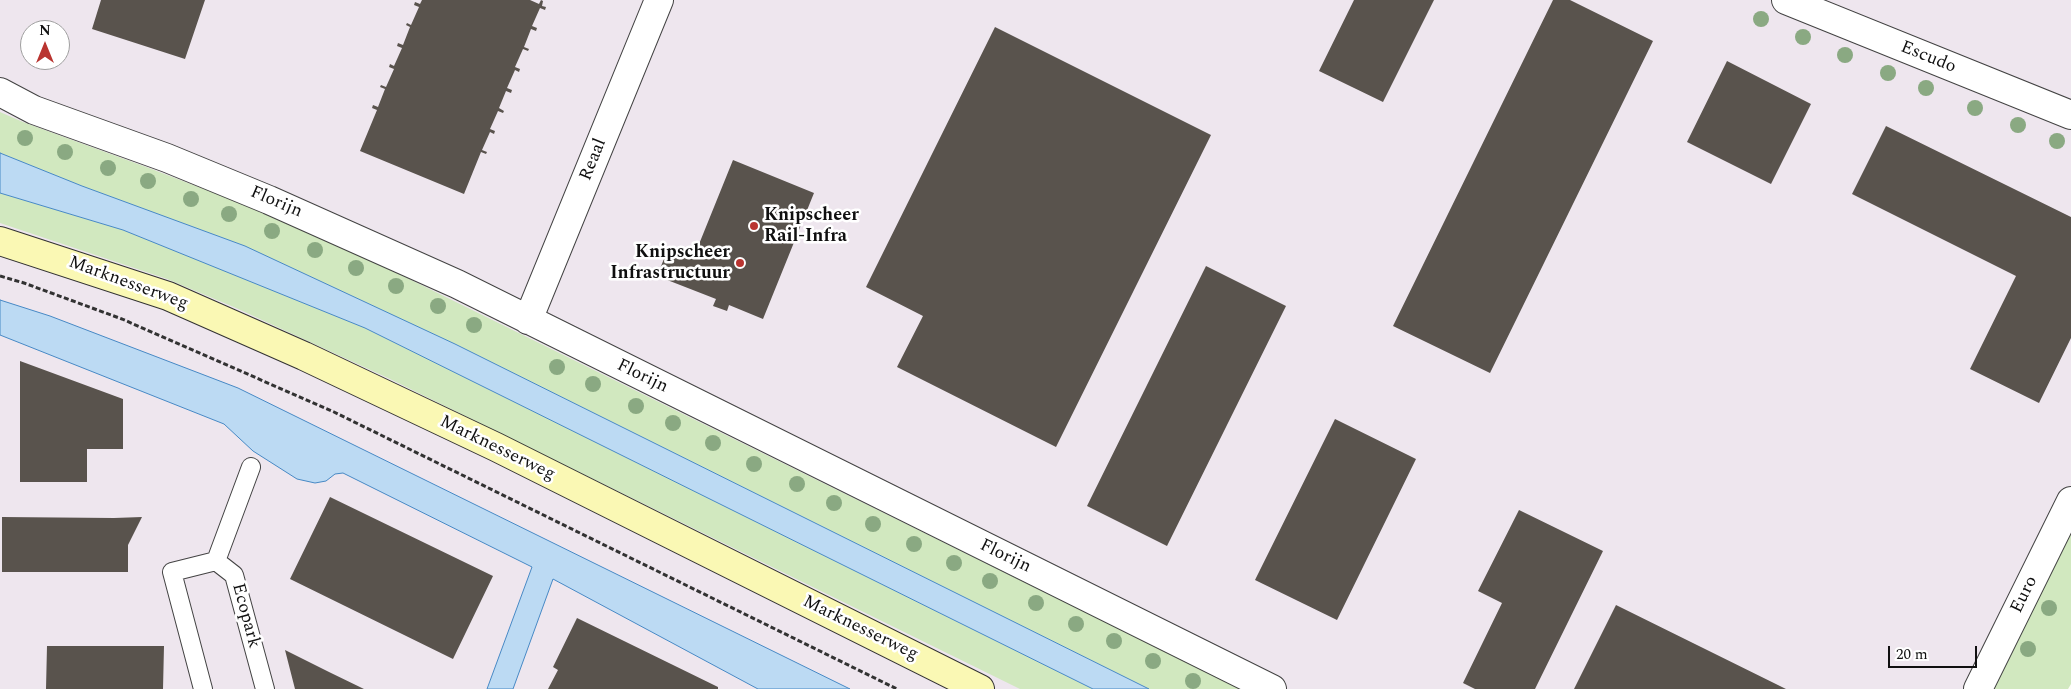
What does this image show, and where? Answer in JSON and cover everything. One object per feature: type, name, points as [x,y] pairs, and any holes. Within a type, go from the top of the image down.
[{"type":"main road","name":"Marknesserweg","points":[[0,241],[168,296],[304,356],[496,447],[980,689]]},
{"type":"street","name":"Reaal","points":[[528,320],[659,0]]},
{"type":"street","name":"Escudo","points":[[1786,0],[2071,115]]},
{"type":"street","name":"Florijn","points":[[0,92],[34,110],[167,158],[269,200],[457,284],[1272,689]]},
{"type":"street","name":"Euro","points":[[1978,689],[2071,501]]},
{"type":"lane","points":[[203,689],[172,572],[216,561],[251,467]]},
{"type":"lane","name":"Ecopark","points":[[216,561],[234,575],[265,689]]},
{"type":"path","name":"Marknesserweg","points":[[0,276],[122,319],[334,412],[897,689]]},
{"type":"shaded area","points":[[0,0],[2071,0],[2071,600],[2029,689],[0,689]]},
{"type":"green space","points":[[0,112],[235,201],[389,269],[1241,689],[1149,689],[455,344],[245,246],[82,186],[0,153]]},
{"type":"green space","points":[[0,193],[123,230],[365,328],[1093,689],[1020,689],[390,379],[236,308],[167,279],[0,223]]},
{"type":"green space","points":[[2071,532],[2071,684],[2068,689],[1994,689]]},
{"type":"water","points":[[0,153],[82,186],[245,246],[455,344],[1149,689],[1093,689],[365,328],[123,230],[0,193]]},
{"type":"water","points":[[0,300],[50,316],[238,388],[850,689],[758,689],[553,579],[513,689],[487,689],[532,567],[343,473],[335,474],[326,481],[315,483],[297,479],[253,451],[224,424],[0,335]]},
{"type":"building","points":[[101,0],[205,0],[185,59],[92,29]]},
{"type":"building","points":[[422,0],[530,0],[539,4],[541,0],[543,1],[542,6],[546,7],[545,10],[540,8],[532,26],[537,28],[536,31],[531,29],[524,47],[529,49],[528,51],[523,49],[515,67],[520,69],[519,72],[515,70],[507,88],[512,90],[511,93],[506,91],[499,108],[504,111],[503,113],[498,111],[490,129],[495,131],[494,134],[490,132],[482,150],[487,152],[486,154],[481,152],[464,194],[360,151],[377,110],[372,108],[373,105],[378,107],[385,89],[380,87],[381,85],[386,87],[394,69],[389,67],[390,64],[394,66],[402,48],[397,46],[398,43],[403,45],[410,27],[406,25],[407,23],[411,25],[419,7],[414,5],[415,2],[420,4]]},
{"type":"building","points":[[1354,0],[1434,0],[1383,102],[1319,71]]},
{"type":"building","points":[[1553,0],[1570,0],[1653,41],[1490,373],[1393,326]]},
{"type":"building","points":[[995,27],[1211,135],[1056,447],[897,367],[923,316],[866,287]]},
{"type":"building","points":[[1727,61],[1811,104],[1771,184],[1687,142]]},
{"type":"building","points":[[1886,126],[2071,217],[2071,338],[2039,403],[1970,369],[2016,276],[1852,194]]},
{"type":"building","points":[[733,160],[814,193],[763,319],[729,305],[727,311],[713,306],[716,299],[657,276],[668,249],[693,259]]},
{"type":"building","points":[[1206,266],[1286,306],[1167,546],[1087,506]]},
{"type":"building","points":[[20,361],[123,399],[123,449],[87,449],[87,482],[20,482]]},
{"type":"building","points":[[1335,419],[1416,459],[1337,620],[1255,580]]},
{"type":"building","points":[[330,497],[493,576],[453,659],[290,579]]},
{"type":"building","points":[[1519,510],[1603,551],[1535,689],[1475,689],[1463,683],[1502,603],[1478,591]]},
{"type":"building","points":[[2,517],[142,517],[128,545],[128,572],[2,572]]},
{"type":"building","points":[[1616,605],[1786,689],[1574,689]]},
{"type":"building","points":[[577,618],[718,687],[718,689],[548,689],[558,670],[553,667]]},
{"type":"building","points":[[47,646],[164,646],[163,689],[46,689]]},
{"type":"building","points":[[285,650],[329,672],[364,689],[295,689]]},
{"type":"place","name":"Knipscheer Rail-Infra","points":[[754,226]]},
{"type":"place","name":"Knipscheer Infrastructuur","points":[[740,263]]}]
